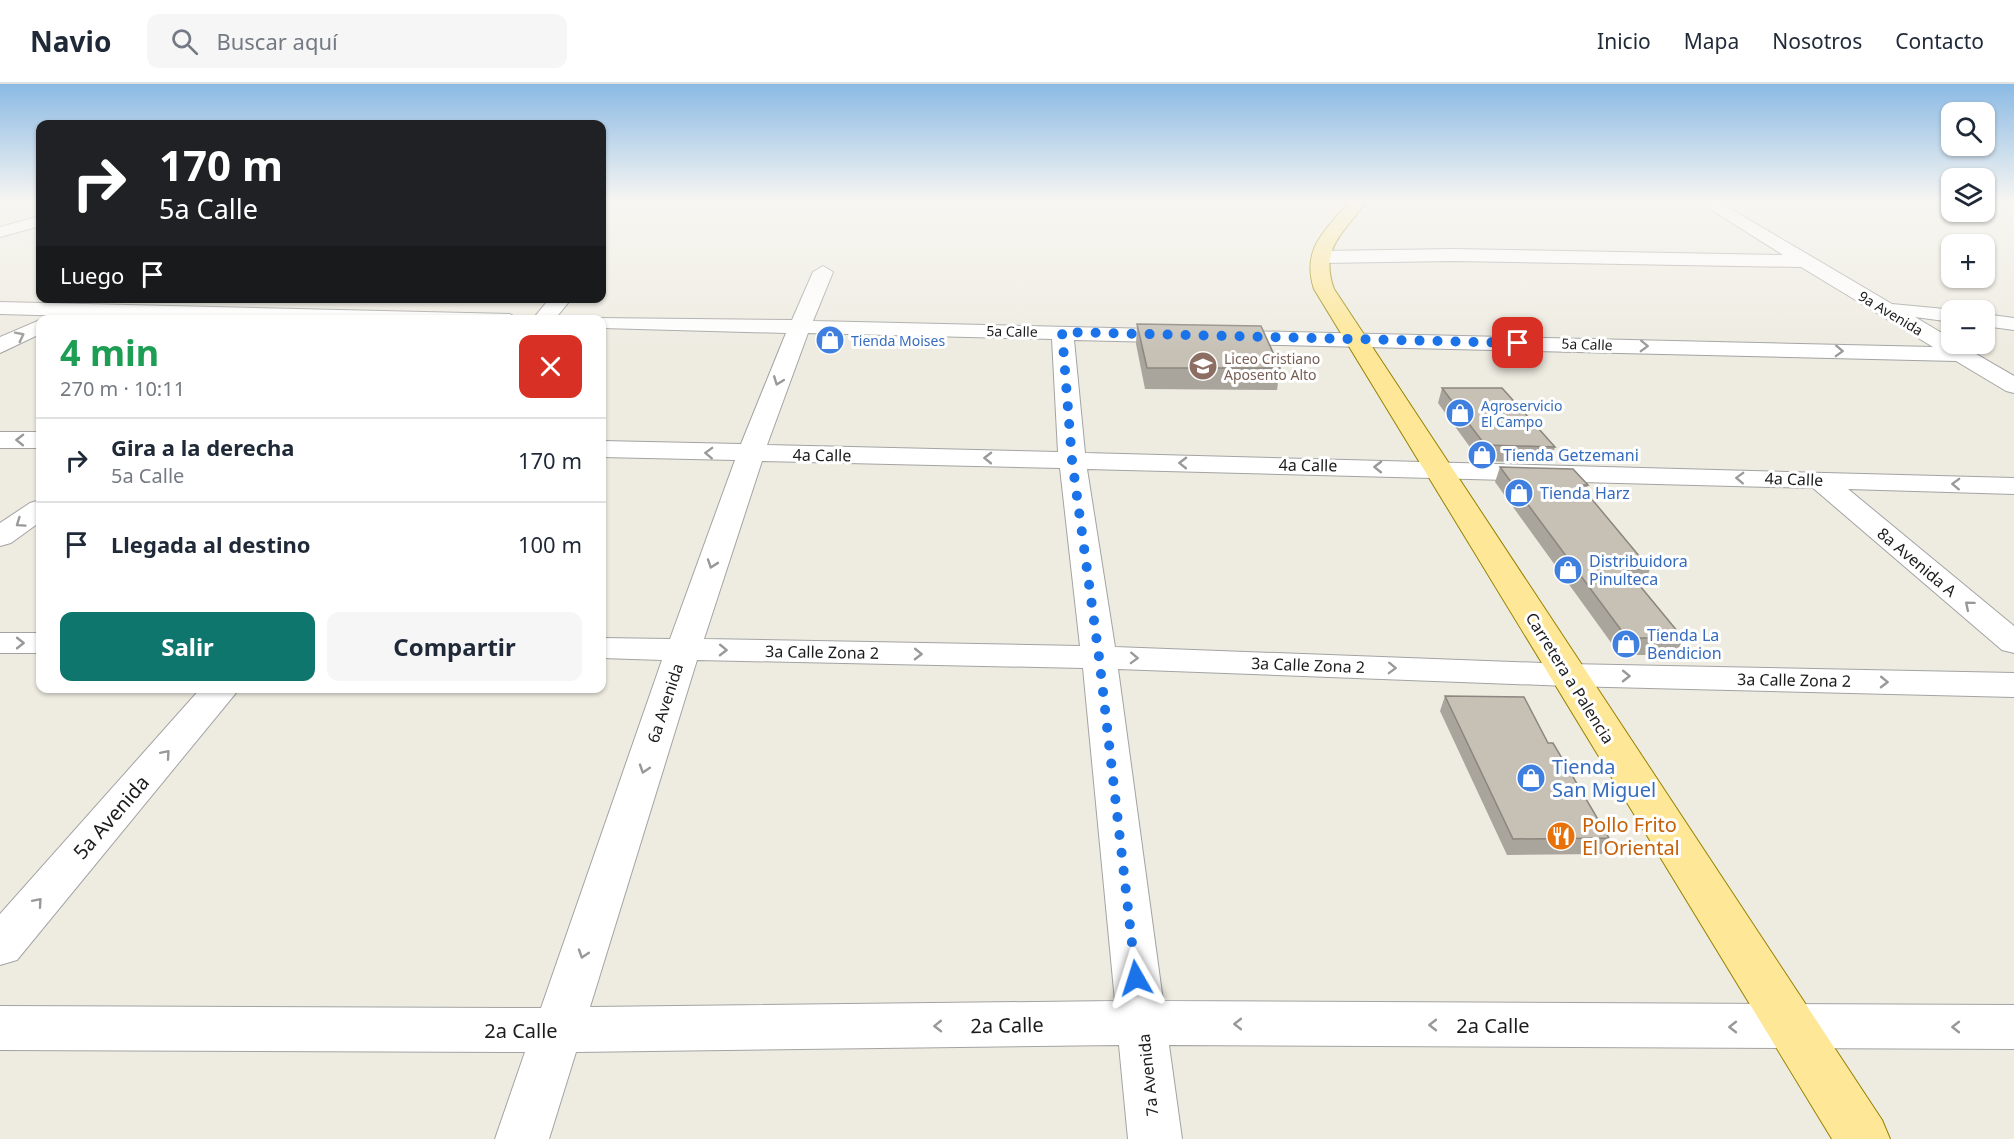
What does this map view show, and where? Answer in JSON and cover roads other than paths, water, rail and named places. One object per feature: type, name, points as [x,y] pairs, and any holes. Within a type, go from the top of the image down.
[{"type":"main road","points":[[1321,257],[1324,251]]},
{"type":"main road","name":"Carretera a Palencia","points":[[1321,257],[1317,268],[1324,289],[1354,338],[1863,1139]]},
{"type":"street","name":"9a Avenida","points":[[1788,251],[1941,342]]},
{"type":"street","points":[[1321,257],[1454,255],[1804,261]]},
{"type":"street","name":"6a Avenida","points":[[522,1139],[750,454],[799,326],[823,272]]},
{"type":"street","points":[[138,311],[152,303]]},
{"type":"street","points":[[547,315],[557,303]]},
{"type":"street","points":[[0,308],[255,315]]},
{"type":"street","points":[[1884,308],[1941,315]]},
{"type":"street","points":[[62,315],[71,310]]},
{"type":"street","points":[[1995,321],[2014,324]]},
{"type":"street","name":"5a Calle","points":[[606,322],[1941,353]]},
{"type":"street","points":[[0,346],[36,328]]},
{"type":"street","name":"7a Avenida","points":[[1062,332],[1072,460],[1099,657],[1155,1139]]},
{"type":"street","name":"9a Avenida","points":[[1961,354],[2014,386]]},
{"type":"street","points":[[0,440],[36,440]]},
{"type":"street","name":"4a Calle","points":[[606,449],[1437,468],[2014,486]]},
{"type":"street","name":"8a Avenida A","points":[[1820,480],[2014,643]]},
{"type":"street","points":[[0,537],[36,511]]},
{"type":"street","points":[[0,643],[36,643]]},
{"type":"street","name":"3a Calle Zona 2","points":[[606,648],[1099,657],[1568,675],[2014,685]]},
{"type":"street","name":"5a Avenida","points":[[0,946],[218,693]]},
{"type":"street","name":"2a Calle","points":[[0,1028],[558,1030],[1142,1023],[2014,1027]]},
{"type":"place","name":"Tienda Moises","points":[[830,340]]},
{"type":"place","name":"Liceo Cristiano Aposento Alto","points":[[1203,366]]},
{"type":"place","name":"Agroservicio El Campo","points":[[1460,413]]},
{"type":"place","name":"Tienda Getzemani","points":[[1482,455]]},
{"type":"place","name":"Tienda Harz","points":[[1519,493]]},
{"type":"place","name":"Distribuidora Pinulteca","points":[[1568,570]]},
{"type":"place","name":"Tienda La Bendicion","points":[[1626,644]]},
{"type":"place","name":"Tienda San Miguel","points":[[1531,778]]},
{"type":"place","name":"Pollo Frito El Oriental","points":[[1561,836]]}]
